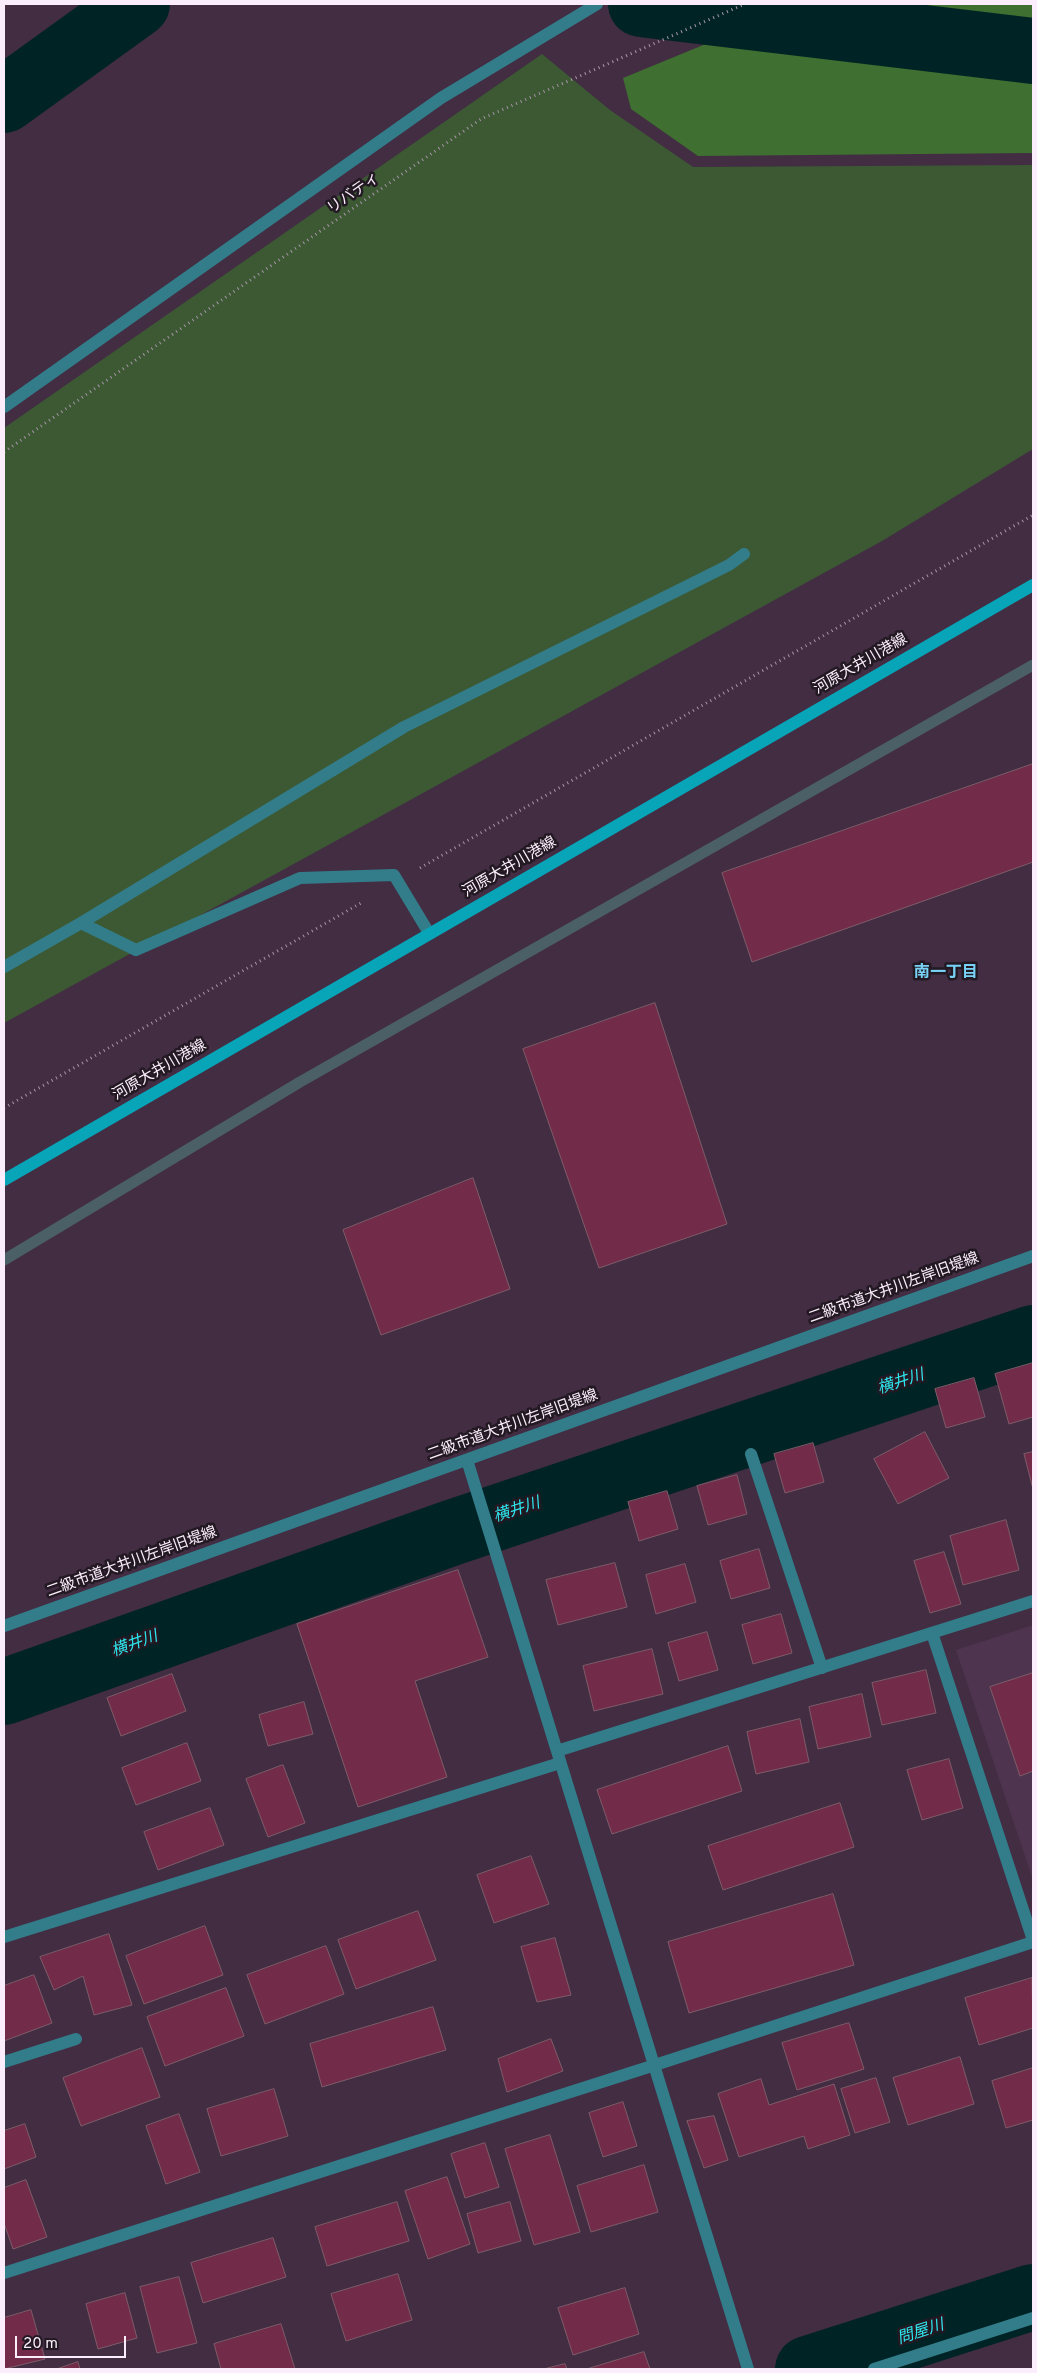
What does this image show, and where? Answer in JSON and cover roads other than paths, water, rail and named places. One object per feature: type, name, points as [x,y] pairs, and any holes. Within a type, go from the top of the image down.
[{"type":"main road","name":"河原大井川港線","points":[[4,1180],[1033,585]]},
{"type":"street","points":[[4,407],[441,98],[597,4]]},
{"type":"street","points":[[4,967],[404,727],[729,566],[744,554]]},
{"type":"street","points":[[80,923],[136,950],[300,878],[394,875],[429,934]]},
{"type":"street","name":"二級市道大井川左岸旧堤線","points":[[4,1626],[1033,1256]]},
{"type":"street","points":[[751,1454],[822,1668]]},
{"type":"street","points":[[467,1460],[748,2369]]},
{"type":"street","points":[[4,1937],[558,1757],[822,1668],[1033,1601]]},
{"type":"street","points":[[4,2273],[655,2065],[1033,1941],[932,1633]]},
{"type":"street","points":[[4,2062],[76,2038]]},
{"type":"street","points":[[874,2369],[1033,2318]]},
{"type":"waterway","points":[[4,100],[137,4]]},
{"type":"waterway","points":[[641,4],[1033,51]]},
{"type":"waterway","points":[[4,1260],[300,1082],[1033,665]]},
{"type":"waterway","name":"横井川","points":[[4,1692],[451,1533],[1033,1338]]},
{"type":"waterway","name":"問屋川","points":[[808,2369],[1033,2297]]},
{"type":"district","name":"南一丁目","points":[[946,974]]}]
